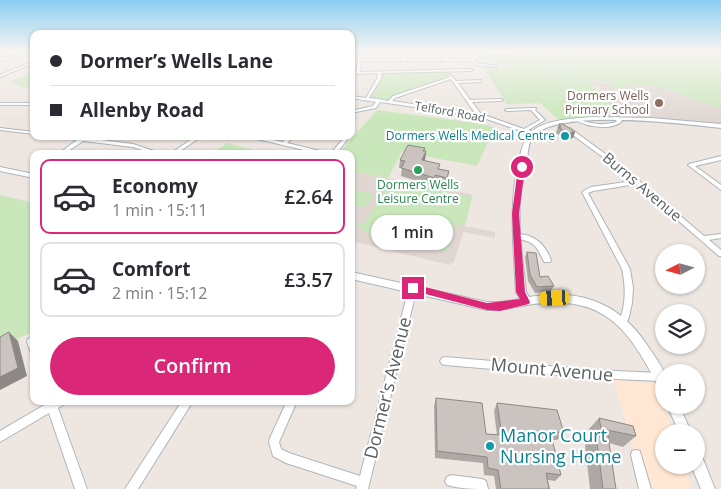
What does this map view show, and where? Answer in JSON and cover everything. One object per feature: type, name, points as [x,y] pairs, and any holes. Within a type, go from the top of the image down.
[{"type":"street","points":[[367,99],[380,78],[379,74]]},
{"type":"street","points":[[449,74],[479,115]]},
{"type":"street","points":[[389,102],[398,96],[454,80],[480,81]]},
{"type":"street","points":[[471,102],[498,101],[491,95]]},
{"type":"street","name":"Telford Road","points":[[355,97],[479,115],[532,133]]},
{"type":"street","points":[[355,111],[374,107],[379,100]]},
{"type":"street","points":[[0,104],[30,104]]},
{"type":"street","points":[[507,110],[535,109],[549,125]]},
{"type":"street","points":[[526,302],[521,292],[515,214],[517,186],[528,140],[532,133],[549,125],[559,123],[616,118],[651,118],[721,126]]},
{"type":"street","points":[[523,130],[543,120]]},
{"type":"street","name":"Burns Avenue","points":[[559,123],[607,157],[721,254]]},
{"type":"street","points":[[0,130],[30,133]]},
{"type":"street","points":[[66,150],[81,140]]},
{"type":"street","points":[[96,140],[147,150]]},
{"type":"street","points":[[178,150],[194,140]]},
{"type":"street","points":[[265,140],[312,150]]},
{"type":"street","points":[[284,144],[288,140]]},
{"type":"street","points":[[336,150],[345,140]]},
{"type":"street","points":[[721,158],[691,165],[721,188]]},
{"type":"street","points":[[0,169],[30,174]]},
{"type":"street","points":[[622,322],[627,311],[628,278],[626,269],[585,192],[591,189],[637,182]]},
{"type":"street","points":[[517,236],[530,238],[543,247],[547,260]]},
{"type":"street","points":[[702,238],[721,236]]},
{"type":"street","points":[[355,276],[487,306],[500,307],[555,298],[577,300],[597,306],[622,322],[636,334],[655,368]]},
{"type":"street","name":"Dormer's Avenue","points":[[363,486],[413,288]]},
{"type":"street","name":"Mount Avenue","points":[[445,361],[655,380]]},
{"type":"street","points":[[0,437],[51,405]]},
{"type":"street","points":[[55,405],[81,489]]},
{"type":"street","points":[[131,489],[185,405]]},
{"type":"street","points":[[290,405],[274,442],[277,452],[286,458],[363,486]]},
{"type":"street","points":[[636,456],[645,489]]},
{"type":"street","points":[[702,474],[708,489]]},
{"type":"street","points":[[451,481],[482,486],[482,489]]},
{"type":"shaded area","name":"Dormers Wells Primary School","points":[[585,79],[605,83],[658,86],[721,109],[721,124],[629,116],[597,87]]},
{"type":"shaded area","points":[[355,172],[471,194],[472,197],[465,226],[495,232],[495,238],[463,232],[454,262],[449,265],[355,242]]},
{"type":"shaded area","points":[[614,380],[655,383],[655,414],[666,414],[670,424],[655,424],[655,474],[688,474],[693,489],[644,489]]},
{"type":"green space","points":[[28,74],[30,74],[30,90],[10,82]]},
{"type":"green space","points":[[381,74],[448,74],[450,77],[387,100],[370,98]]},
{"type":"green space","points":[[487,74],[721,74],[721,109],[658,86],[625,84],[629,85],[633,91],[624,90],[619,84],[623,90],[614,90],[611,83],[585,79],[628,116],[587,117],[560,121],[540,103],[507,104]]},
{"type":"green space","points":[[377,110],[483,124],[495,128],[477,166],[402,152],[388,178],[355,172],[355,150],[342,150],[350,140],[355,140],[355,135]]},
{"type":"green space","points":[[227,143],[254,150],[245,150],[216,150]]},
{"type":"green space","points":[[388,181],[472,197],[465,226],[455,224],[447,252],[361,231],[363,227],[355,225],[355,223],[365,224]]},
{"type":"green space","points":[[355,190],[374,194],[366,207],[355,205]]},
{"type":"green space","points":[[0,195],[30,202],[30,333],[0,347]]},
{"type":"building","points":[[559,124],[563,124],[575,132],[567,133],[558,127],[561,127]]},
{"type":"building","points":[[408,145],[425,148],[423,151],[426,151],[422,160],[440,164],[438,169],[449,171],[447,178],[435,175],[435,178],[401,168],[405,161],[400,160]]},
{"type":"building","points":[[527,252],[536,253],[540,277],[548,276],[554,286],[537,287],[530,275]]},
{"type":"building","points":[[9,332],[18,368],[0,377],[0,337]]},
{"type":"building","name":"Manor Court Nursing Home","points":[[436,398],[482,403],[486,434],[502,435],[497,403],[557,410],[564,433],[550,431],[561,475],[546,473],[549,489],[501,489],[498,470],[488,468],[487,457],[437,451]]},
{"type":"building","points":[[599,418],[633,426],[636,436],[607,430],[616,489],[603,489],[596,435],[603,437]]},
{"type":"place","name":"Dormers Wells Primary School","points":[[659,103]]},
{"type":"place","name":"Dormers Wells Medical Centre","points":[[565,136]]},
{"type":"place","name":"Dormers Wells Leisure Centre","points":[[418,170]]},
{"type":"place","name":"Manor Court Nursing Home","points":[[490,446]]},
{"type":"route","points":[[413,288],[487,306],[500,307],[526,302],[521,292],[515,214],[517,186],[522,167]]}]
